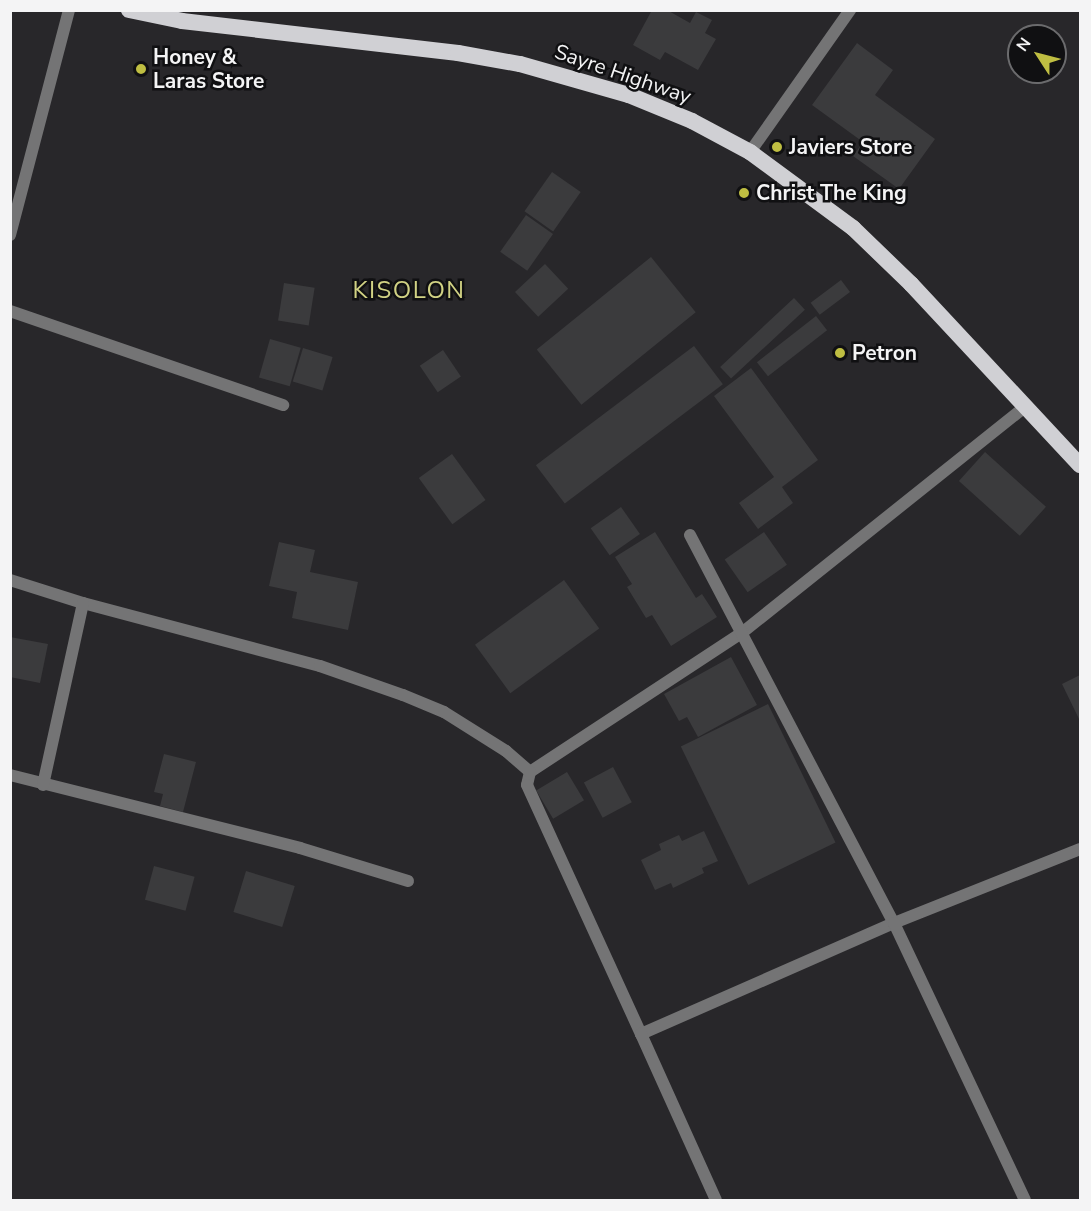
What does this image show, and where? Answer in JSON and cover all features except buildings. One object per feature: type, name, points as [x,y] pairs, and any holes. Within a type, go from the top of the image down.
[{"type":"highway","name":"Sayre Highway","points":[[129,10],[220,26],[458,53],[520,64],[629,95],[692,121],[750,152],[854,228],[911,284],[1080,465]]},
{"type":"street","points":[[10,235],[69,10]]},
{"type":"street","points":[[750,152],[850,10]]},
{"type":"street","points":[[10,311],[283,405]]},
{"type":"street","points":[[716,1200],[526,785],[530,772],[743,632],[1026,406]]},
{"type":"street","points":[[690,535],[894,923],[1025,1200]]},
{"type":"street","points":[[10,580],[83,603],[320,666],[403,695],[444,712],[506,751],[530,772]]},
{"type":"street","points":[[43,785],[83,603]]},
{"type":"street","points":[[10,775],[300,848],[408,881]]},
{"type":"street","points":[[641,1034],[894,923],[1080,849]]},
{"type":"place","name":"Honey & Laras Store","points":[[141,69]]},
{"type":"place","name":"Javiers Store","points":[[777,147]]},
{"type":"place","name":"Christ The King","points":[[744,193]]},
{"type":"place","name":"Petron","points":[[840,353]]},
{"type":"district","name":"KISOLON","points":[[409,291]]}]
